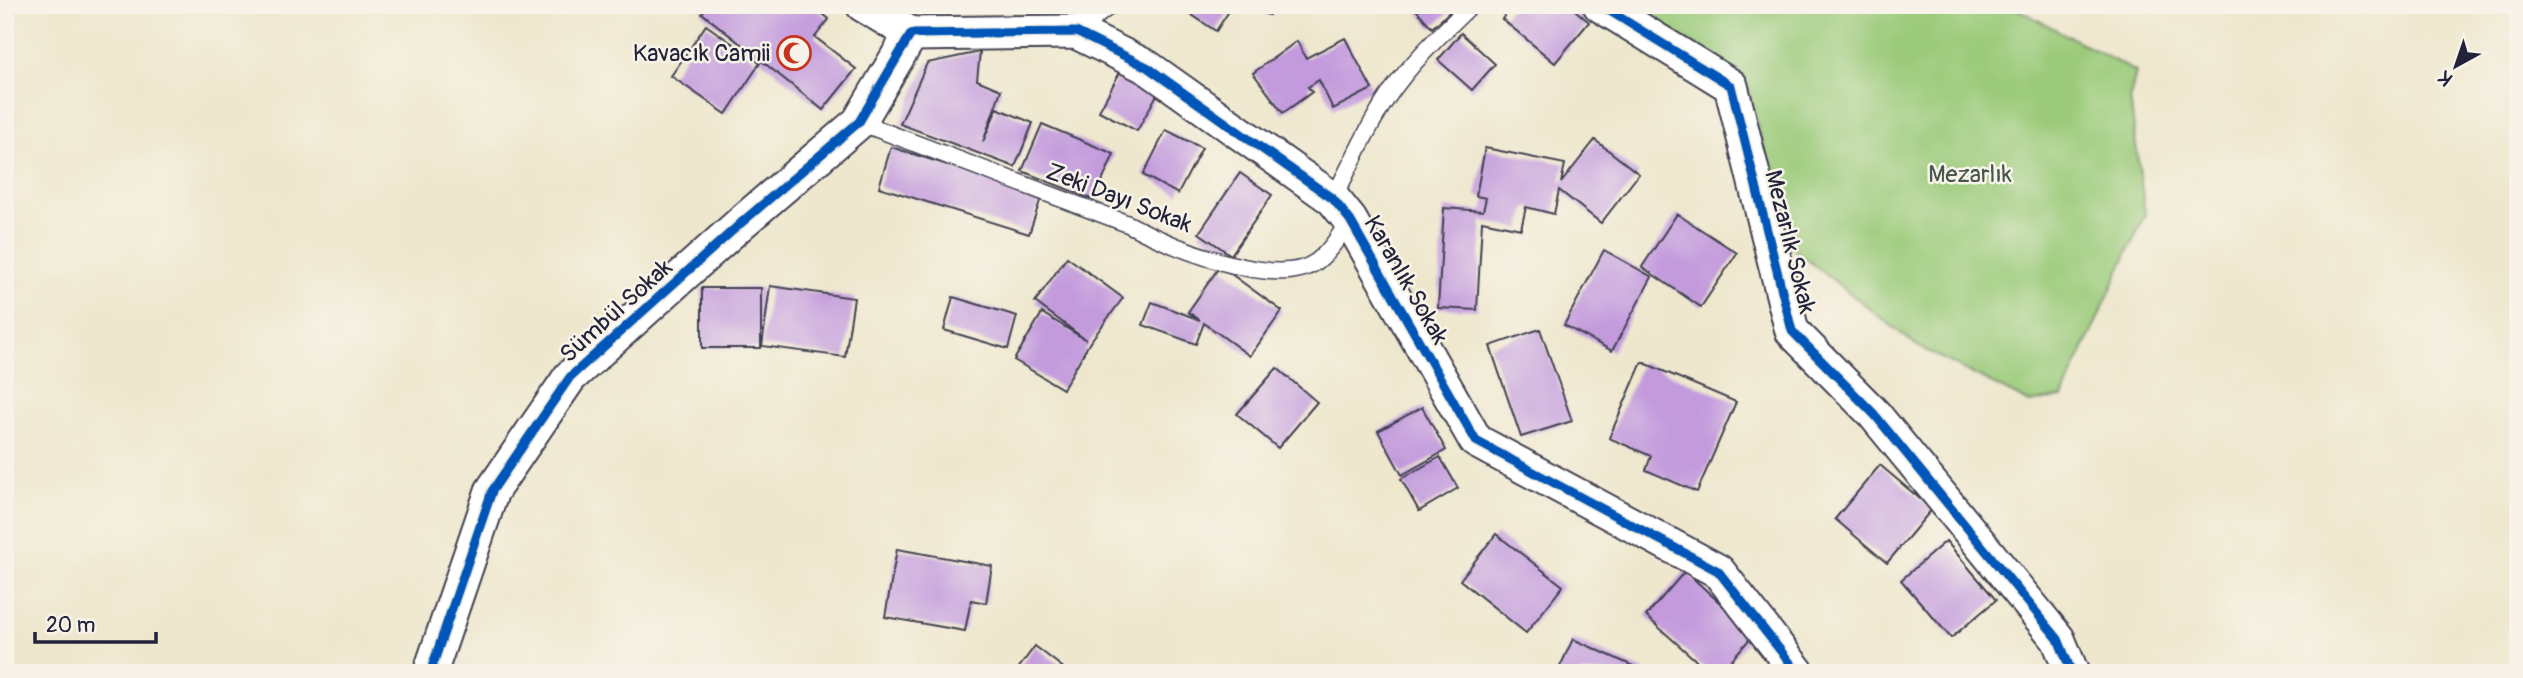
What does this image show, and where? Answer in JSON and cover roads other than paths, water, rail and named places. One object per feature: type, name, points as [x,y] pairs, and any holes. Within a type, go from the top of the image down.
[{"type":"street","points":[[863,5],[911,34]]},
{"type":"street","name":"Mezarlık Sokak","points":[[1600,5],[1731,86],[1792,331],[1874,414],[2058,639],[2072,673]]},
{"type":"street","name":"Karanlık Sokak","points":[[911,34],[1074,19],[1147,67],[1341,210],[1476,441],[1718,571],[1798,673]]},
{"type":"street","name":"Sümbül Sokak","points":[[430,673],[492,491],[570,377],[741,223],[859,122],[911,34]]},
{"type":"lane","points":[[1074,19],[1111,5]]},
{"type":"lane","name":"Zeki Dayı Sokak","points":[[859,122],[1128,225],[1166,243],[1262,272],[1289,272],[1314,263],[1331,247],[1341,210],[1382,107],[1429,47],[1471,5]]},
{"type":"place","name":"Kavacık Camii","points":[[794,53]]},
{"type":"park label","name":"Mezarlık","points":[[1970,174]]}]
